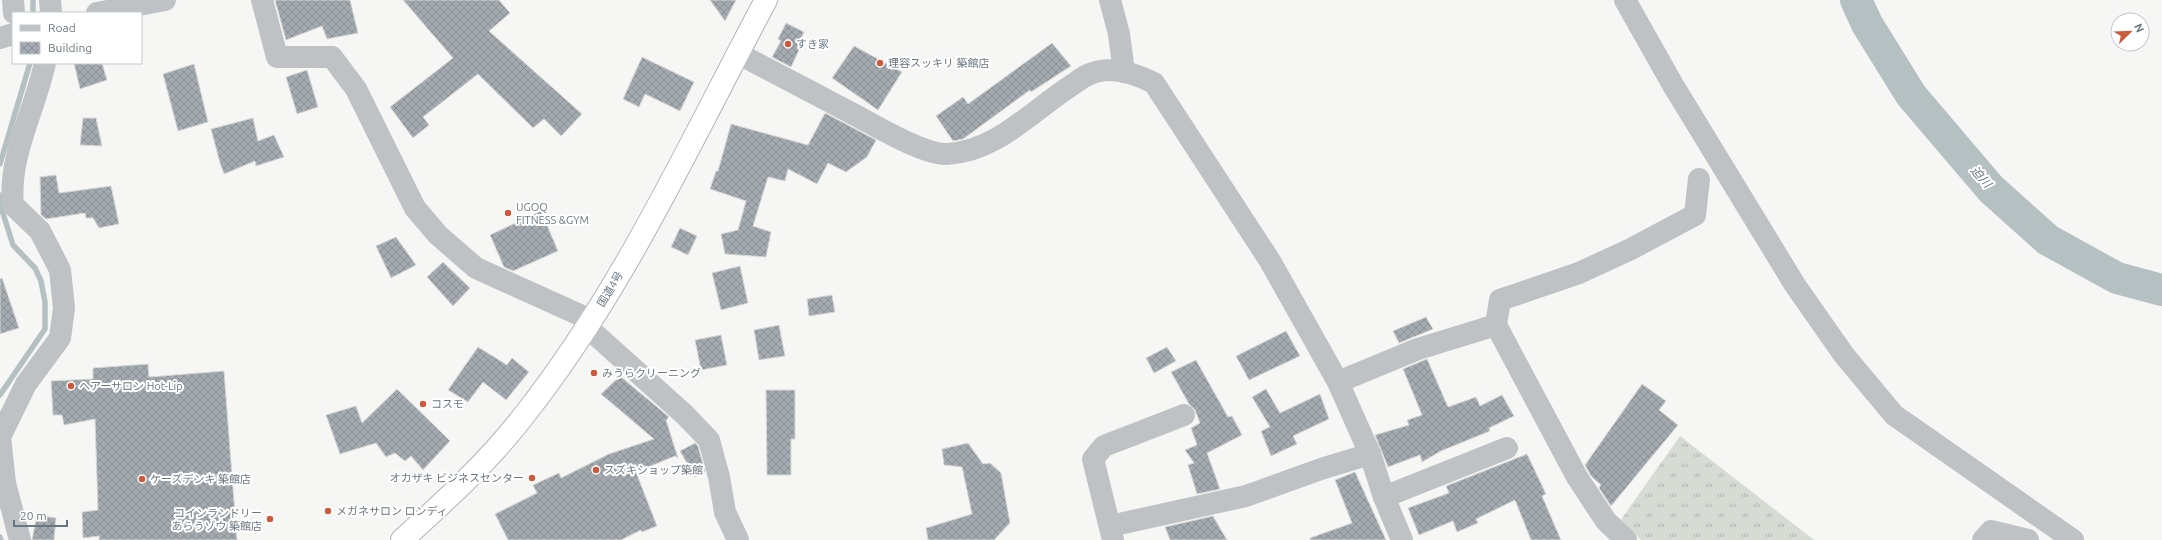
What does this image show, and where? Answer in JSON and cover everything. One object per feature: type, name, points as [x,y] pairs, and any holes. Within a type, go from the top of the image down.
[{"type":"highway","name":"国道4号","points":[[402,540],[444,502],[497,447],[553,378],[589,324],[647,228],[766,0]]},
{"type":"street","points":[[13,0],[14,12]]},
{"type":"street","points":[[50,0],[50,12]]},
{"type":"street","points":[[102,12],[165,0]]},
{"type":"street","points":[[262,0],[277,57],[332,57],[356,89],[415,208],[438,235],[476,268],[589,324],[685,415],[709,440],[719,477],[726,512],[738,540]]},
{"type":"street","points":[[1110,0],[1119,34],[1124,72]]},
{"type":"street","points":[[1626,0],[1673,85],[1795,285],[1844,354],[1894,415],[2073,540]]},
{"type":"street","points":[[0,38],[12,34]]},
{"type":"street","points":[[737,53],[913,146],[945,155],[972,150],[1000,137],[1061,92],[1091,73],[1109,70],[1124,72],[1139,75],[1154,83],[1270,261],[1338,382],[1370,454],[1384,496],[1402,540]]},
{"type":"street","points":[[20,540],[5,483],[0,437],[3,424],[26,384],[60,338],[64,308],[60,270],[40,231],[13,205],[11,186],[17,157],[45,64]]},
{"type":"street","points":[[1626,540],[1606,522],[1577,477],[1496,325],[1500,300],[1579,273],[1632,249],[1695,215],[1699,179]]},
{"type":"street","points":[[1338,382],[1418,349],[1496,325]]},
{"type":"street","points":[[1184,415],[1104,446],[1093,459],[1112,533],[1246,496],[1321,468],[1370,454]]},
{"type":"street","points":[[1384,496],[1507,448]]},
{"type":"street","points":[[1983,540],[1991,531],[2028,540]]},
{"type":"green space","points":[[1680,436],[1814,540],[1641,540],[1620,521]]},
{"type":"building","points":[[275,0],[350,0],[358,33],[327,39],[322,26],[286,40]]},
{"type":"building","points":[[403,0],[499,0],[510,13],[489,31],[582,114],[561,136],[544,119],[533,128],[478,74],[423,117],[429,125],[413,138],[390,107],[453,58]]},
{"type":"building","points":[[710,0],[736,0],[725,21]]},
{"type":"building","points":[[786,23],[804,32],[799,43],[802,44],[791,67],[772,57],[781,41],[778,39]]},
{"type":"building","points":[[1052,43],[1071,66],[1031,92],[1030,90],[963,139],[953,141],[936,116],[963,97],[968,104]]},
{"type":"building","points":[[854,46],[902,72],[878,110],[832,78]]},
{"type":"building","points":[[642,57],[694,82],[680,111],[645,94],[639,107],[623,99]]},
{"type":"building","points":[[74,64],[102,64],[107,80],[80,89]]},
{"type":"building","points":[[194,64],[208,122],[178,131],[163,74]]},
{"type":"building","points":[[307,70],[318,107],[297,114],[286,77]]},
{"type":"building","points":[[825,113],[876,140],[867,157],[846,172],[828,163],[817,184],[788,169],[785,181],[768,177],[753,226],[771,232],[766,257],[725,254],[721,234],[738,230],[746,201],[710,189],[716,171],[718,171],[731,124],[808,145]]},
{"type":"building","points":[[83,118],[96,118],[102,146],[80,145]]},
{"type":"building","points":[[253,118],[258,141],[274,135],[284,157],[256,166],[255,161],[224,174],[211,129]]},
{"type":"building","points":[[56,175],[59,193],[111,186],[119,224],[99,228],[93,218],[86,218],[85,213],[46,219],[41,215],[40,177]]},
{"type":"building","points":[[541,211],[558,251],[513,271],[504,267],[490,235]]},
{"type":"building","points":[[680,228],[697,236],[688,255],[671,247]]},
{"type":"building","points":[[396,237],[416,265],[391,278],[376,246]]},
{"type":"building","points":[[443,262],[470,288],[453,306],[427,277]]},
{"type":"building","points":[[740,266],[748,303],[721,310],[712,273]]},
{"type":"building","points":[[2,278],[19,328],[0,334],[0,279]]},
{"type":"building","points":[[832,295],[835,312],[809,316],[807,299]]},
{"type":"building","points":[[1426,317],[1433,329],[1399,343],[1393,331]]},
{"type":"building","points":[[779,325],[785,356],[759,360],[754,330]]},
{"type":"building","points":[[1286,331],[1300,356],[1249,380],[1236,356]]},
{"type":"building","points":[[721,335],[727,365],[701,370],[695,340]]},
{"type":"building","points":[[478,347],[507,365],[512,358],[529,372],[506,400],[483,382],[468,402],[448,390]]},
{"type":"building","points":[[1167,347],[1176,361],[1154,373],[1146,358]]},
{"type":"building","points":[[1427,359],[1448,407],[1476,397],[1480,406],[1502,395],[1514,416],[1489,428],[1490,431],[1441,451],[1422,462],[1420,455],[1388,467],[1375,435],[1409,425],[1407,420],[1422,415],[1403,369]]},
{"type":"building","points":[[1196,360],[1228,417],[1232,416],[1242,435],[1207,453],[1220,489],[1197,494],[1188,465],[1194,463],[1185,450],[1197,445],[1191,428],[1200,423],[1195,410],[1189,404],[1171,372]]},
{"type":"building","points":[[148,364],[149,377],[224,371],[237,540],[99,540],[99,536],[83,538],[82,512],[98,510],[95,419],[64,425],[62,415],[53,415],[51,381],[93,379],[93,368]]},
{"type":"building","points":[[620,376],[669,417],[666,420],[678,458],[675,456],[636,472],[657,526],[642,532],[641,530],[621,540],[508,540],[495,514],[537,493],[533,485],[559,473],[561,478],[609,454],[654,439],[601,394]]},
{"type":"building","points":[[1642,384],[1666,401],[1659,410],[1678,425],[1611,506],[1599,488],[1601,485],[1591,476],[1585,465]]},
{"type":"building","points":[[397,389],[450,441],[423,470],[411,456],[405,461],[395,453],[386,457],[376,443],[340,454],[326,415],[356,406],[362,423]]},
{"type":"building","points":[[1266,389],[1280,413],[1320,394],[1329,419],[1293,436],[1297,444],[1271,456],[1261,431],[1270,427],[1252,397]]},
{"type":"building","points":[[766,390],[795,390],[795,439],[791,439],[791,475],[767,475]]},
{"type":"building","points":[[695,443],[698,446],[705,472],[695,477],[680,451]]},
{"type":"building","points":[[968,443],[983,464],[990,463],[1001,473],[1010,523],[994,540],[928,540],[926,528],[972,514],[962,467],[944,465],[942,449]]},
{"type":"building","points":[[1527,454],[1546,494],[1542,496],[1561,540],[1531,540],[1515,500],[1476,519],[1478,523],[1457,532],[1453,521],[1419,535],[1408,508],[1449,493],[1446,486]]},
{"type":"building","points":[[1355,472],[1386,540],[1310,540],[1310,538],[1352,523],[1335,480]]},
{"type":"building","points":[[37,515],[56,518],[54,540],[32,540]]},
{"type":"building","points":[[1213,516],[1227,540],[1170,540],[1165,527]]},
{"type":"waterway","points":[[33,0],[33,12]]},
{"type":"waterway","name":"迫川","points":[[1856,0],[1867,24],[1911,95],[1991,189],[2048,240],[2117,278],[2162,290]]},
{"type":"waterway","points":[[0,164],[30,64]]},
{"type":"waterway","points":[[0,195],[1,207],[13,245],[35,268],[41,281],[45,302],[45,329],[0,395]]},
{"type":"place","name":"すき家","points":[[788,44]]},
{"type":"place","name":"理容スッキリ 築館店","points":[[880,63]]},
{"type":"place","name":"UGOQ FITNESS &GYM","points":[[508,213]]},
{"type":"place","name":"みうらクリーニング","points":[[594,373]]},
{"type":"place","name":"ヘアーサロン Hot-Lip","points":[[71,386]]},
{"type":"place","name":"コスモ","points":[[423,404]]},
{"type":"place","name":"スズキショップ築館","points":[[596,470]]},
{"type":"place","name":"オカザキ ビジネスセンター","points":[[532,478]]},
{"type":"place","name":"ケーズデンキ 築館店","points":[[142,479]]},
{"type":"place","name":"メガネサロン ロンディ","points":[[328,511]]},
{"type":"place","name":"コインランドリー あらうゾウ 築館店","points":[[270,519]]}]
